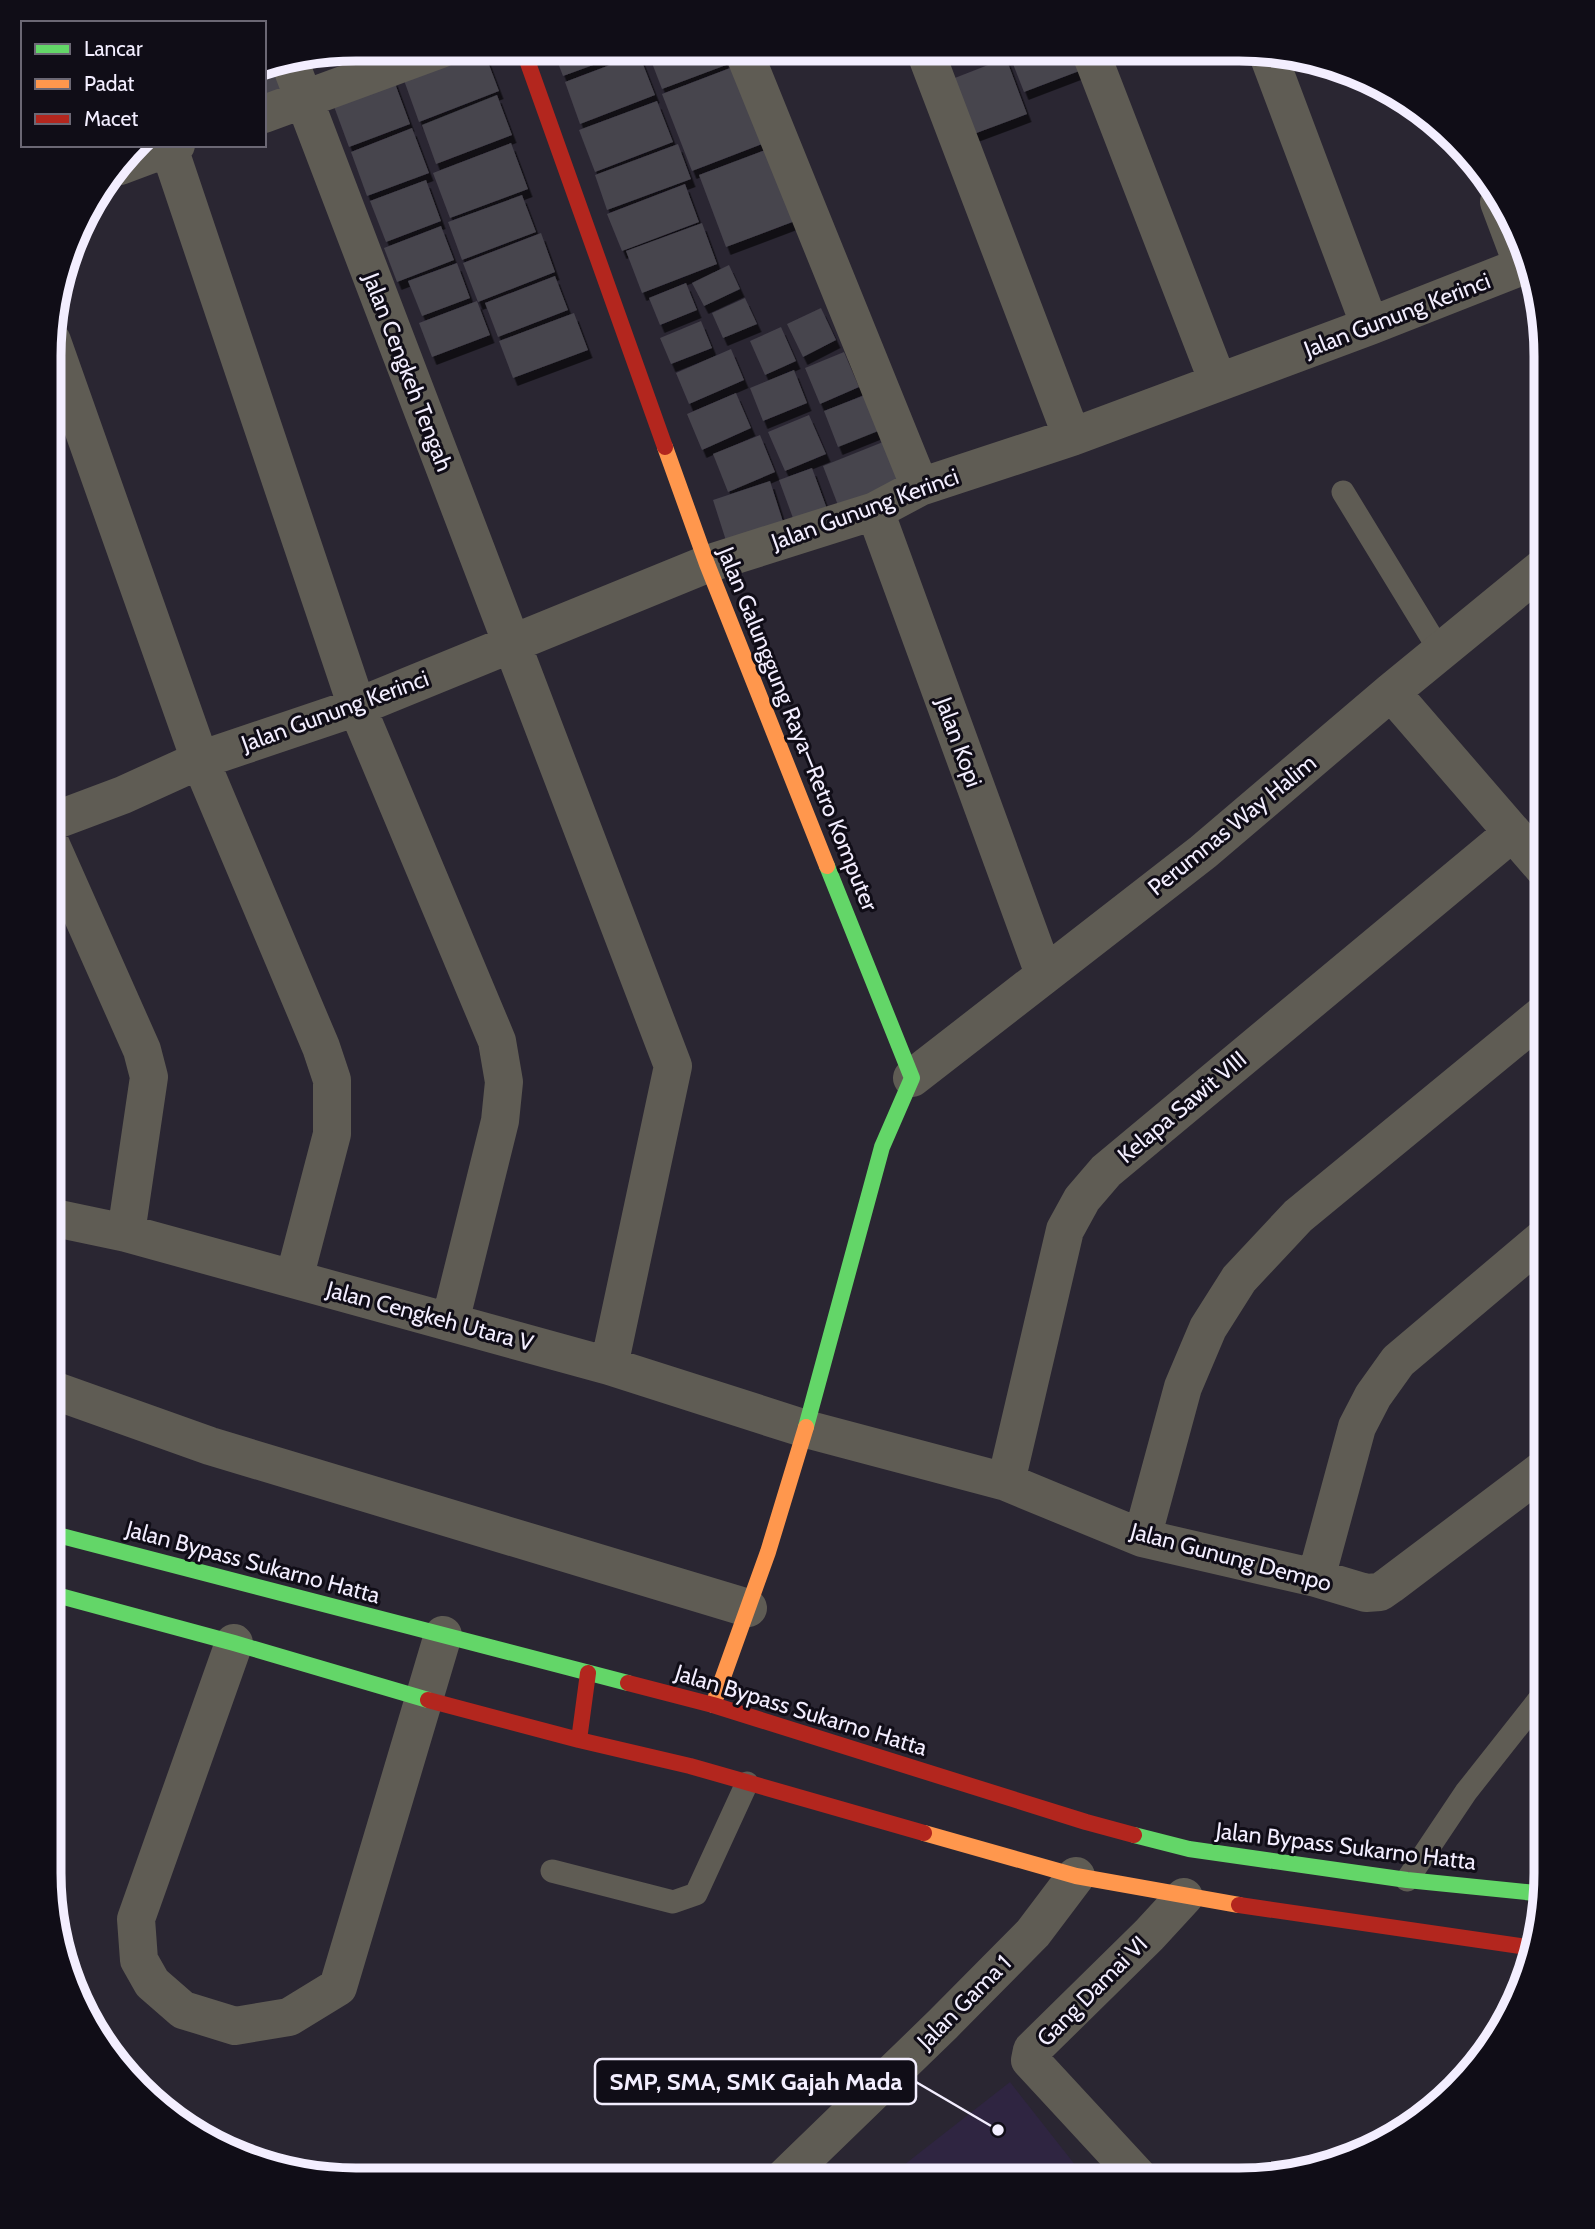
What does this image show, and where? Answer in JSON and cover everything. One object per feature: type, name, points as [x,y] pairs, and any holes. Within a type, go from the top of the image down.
[{"type":"main road","name":"Jalan Galunggung Raya—Retro Komputer","points":[[527,61],[707,564],[912,1078]]},
{"type":"main road","points":[[713,1706],[806,1429],[882,1147],[912,1078]]},
{"type":"main road","name":"Jalan Bypass Sukarno Hatta","points":[[61,1536],[713,1706],[1086,1822],[1189,1849],[1407,1880],[1533,1893]]},
{"type":"main road","points":[[61,1596],[425,1699],[690,1766],[1076,1876],[1184,1896],[1525,1947]]},
{"type":"main road","points":[[579,1740],[588,1673]]},
{"type":"street","points":[[266,113],[410,61]]},
{"type":"street","points":[[747,61],[920,487]]},
{"type":"street","points":[[929,61],[1072,437]]},
{"type":"street","points":[[1094,61],[1218,382]]},
{"type":"street","points":[[1270,63],[1370,326]]},
{"type":"street","name":"Jalan Cengkeh Tengah","points":[[292,68],[673,1066],[609,1366]]},
{"type":"street","points":[[136,160],[168,147]]},
{"type":"street","points":[[171,147],[357,707],[497,1041],[504,1082],[500,1121],[450,1322]]},
{"type":"street","name":"Jalan Gunung Kerinci","points":[[61,818],[123,795],[200,760],[357,707],[707,564],[875,511],[920,487],[1072,437],[1370,326],[1520,267]]},
{"type":"street","points":[[61,366],[200,760],[321,1047],[332,1080],[332,1134],[295,1279]]},
{"type":"street","name":"Jalan Kopi","points":[[875,511],[1044,974]]},
{"type":"street","name":"Perumnas Way Halim","points":[[912,1078],[1203,852],[1440,652],[1534,583]]},
{"type":"street","points":[[1391,692],[1534,858]]},
{"type":"street","name":"Kelapa Sawit VIII","points":[[1006,1482],[1065,1230],[1082,1199],[1105,1171],[1513,833]]},
{"type":"street","points":[[61,868],[142,1050],[149,1077],[126,1233]]},
{"type":"street","points":[[1142,1538],[1183,1387],[1208,1328],[1239,1279],[1298,1216],[1534,1022]]},
{"type":"street","name":"Jalan Cengkeh Utara V","points":[[61,1219],[126,1233],[609,1366],[806,1429]]},
{"type":"street","points":[[1316,1578],[1357,1427],[1373,1396],[1398,1361],[1534,1246]]},
{"type":"street","points":[[61,1393],[210,1446],[748,1608]]},
{"type":"street","name":"Jalan Gunung Dempo","points":[[806,1429],[1006,1482],[1142,1538],[1316,1578],[1366,1593],[1380,1592],[1534,1476]]},
{"type":"street","points":[[234,1643],[136,1919],[139,1960],[152,1983],[183,2010],[234,2026],[289,2017],[338,1987],[443,1635]]},
{"type":"street","name":"Jalan Gama 1","points":[[794,2168],[1033,1933],[1076,1876]]},
{"type":"street","name":"Gang Damai VI","points":[[1130,2168],[1030,2057],[1032,2050],[1149,1935],[1184,1896]]},
{"type":"lane","points":[[1343,492],[1440,652]]},
{"type":"lane","points":[[1407,1880],[1466,1792],[1534,1706]]},
{"type":"lane","points":[[552,1871],[673,1902],[696,1894],[747,1783]]},
{"type":"shaded area","points":[[1010,2082],[1078,2168],[900,2168]]},
{"type":"building","points":[[431,61],[488,61],[499,91],[419,122],[401,72]]},
{"type":"building","points":[[557,61],[604,61],[563,76]]},
{"type":"building","points":[[620,61],[642,61],[655,95],[580,124],[565,82]]},
{"type":"building","points":[[651,61],[725,61],[726,65],[662,89]]},
{"type":"building","points":[[998,61],[1007,61],[1027,114],[963,138],[942,83]]},
{"type":"building","points":[[1012,61],[1085,61],[1087,68],[1024,92]]},
{"type":"building","points":[[738,65],[767,142],[692,171],[662,94]]},
{"type":"building","points":[[282,71],[289,90],[266,99],[266,75]]},
{"type":"building","points":[[393,78],[410,124],[349,147],[332,101]]},
{"type":"building","points":[[497,95],[512,135],[436,164],[422,125]]},
{"type":"building","points":[[657,101],[673,142],[595,172],[579,130]]},
{"type":"building","points":[[412,128],[429,173],[367,196],[351,152]]},
{"type":"building","points":[[511,143],[528,189],[450,218],[433,173]]},
{"type":"building","points":[[678,144],[691,179],[607,210],[595,175]]},
{"type":"building","points":[[768,149],[795,221],[726,247],[699,175]]},
{"type":"building","points":[[426,180],[441,221],[386,242],[370,201]]},
{"type":"building","points":[[685,184],[699,222],[622,251],[607,214]]},
{"type":"building","points":[[522,195],[536,232],[462,260],[448,222]]},
{"type":"building","points":[[702,223],[717,264],[642,293],[626,251]]},
{"type":"building","points":[[441,226],[454,260],[397,282],[384,248]]},
{"type":"building","points":[[541,233],[555,272],[478,302],[463,263]]},
{"type":"building","points":[[457,263],[470,298],[422,316],[408,281]]},
{"type":"building","points":[[729,265],[740,289],[704,306],[692,283]]},
{"type":"building","points":[[555,276],[568,310],[498,337],[485,303]]},
{"type":"building","points":[[686,283],[697,310],[660,325],[649,298]]},
{"type":"building","points":[[745,298],[757,324],[723,338],[712,313]]},
{"type":"building","points":[[477,301],[490,335],[432,357],[419,323]]},
{"type":"building","points":[[821,308],[836,340],[803,357],[787,324]]},
{"type":"building","points":[[574,313],[588,350],[513,378],[499,341]]},
{"type":"building","points":[[701,321],[712,348],[671,364],[660,338]]},
{"type":"building","points":[[781,327],[796,361],[765,375],[750,341]]},
{"type":"building","points":[[731,349],[744,380],[689,404],[676,373]]},
{"type":"building","points":[[844,352],[859,387],[820,404],[805,368]]},
{"type":"building","points":[[794,370],[807,403],[763,421],[750,388]]},
{"type":"building","points":[[736,393],[751,428],[702,450],[687,414]]},
{"type":"building","points":[[865,395],[878,431],[838,447],[824,411]]},
{"type":"building","points":[[809,415],[826,454],[785,471],[768,432]]},
{"type":"building","points":[[760,435],[775,472],[728,492],[713,454]]},
{"type":"building","points":[[883,442],[902,489],[841,513],[823,466]]},
{"type":"building","points":[[812,468],[830,517],[797,529],[779,480]]},
{"type":"building","points":[[770,481],[786,531],[729,550],[713,500]]},
{"type":"traffic: fast","points":[[806,1427],[882,1147],[912,1078],[827,866]]},
{"type":"traffic: fast","points":[[61,1536],[628,1683]]},
{"type":"traffic: fast","points":[[61,1596],[428,1700]]},
{"type":"traffic: fast","points":[[1134,1835],[1189,1849],[1407,1880],[1533,1893]]},
{"type":"traffic: slow","points":[[665,447],[707,564],[827,866]]},
{"type":"traffic: slow","points":[[713,1705],[768,1552],[806,1427]]},
{"type":"traffic: slow","points":[[924,1833],[1076,1876],[1239,1905]]},
{"type":"traffic: jam","points":[[527,61],[665,447]]},
{"type":"traffic: jam","points":[[579,1740],[588,1673]]},
{"type":"traffic: jam","points":[[628,1683],[713,1705],[1134,1835]]},
{"type":"traffic: jam","points":[[428,1700],[690,1766],[924,1833]]},
{"type":"traffic: jam","points":[[1239,1905],[1525,1947]]},
{"type":"place","name":"SMP, SMA, SMK Gajah Mada","points":[[998,2130]]}]
